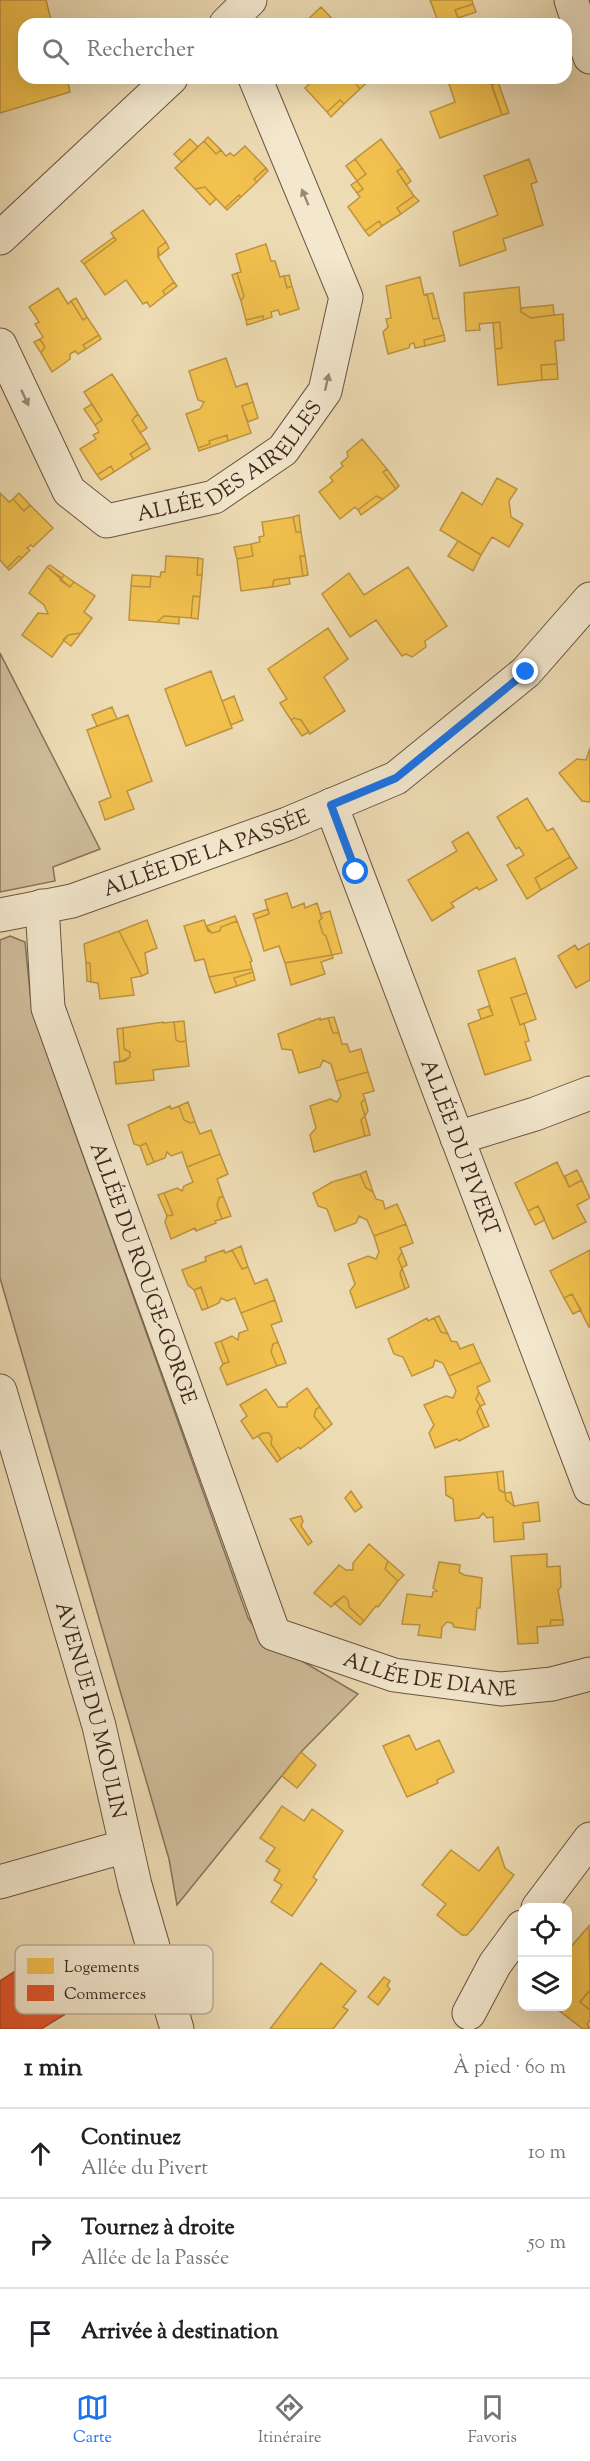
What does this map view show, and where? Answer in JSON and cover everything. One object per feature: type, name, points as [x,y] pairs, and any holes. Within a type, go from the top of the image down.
[{"type":"street","points":[[571,0],[590,57]]},
{"type":"street","points":[[0,238],[165,84]]},
{"type":"street","name":"ALLÉE DES AIRELLES","points":[[0,345],[69,491],[107,521],[214,497],[283,450],[325,391],[346,297],[257,84]]},
{"type":"street","name":"ALLÉE DE LA PASSÉE","points":[[0,915],[72,901],[287,824],[396,778],[526,672],[590,600]]},
{"type":"street","name":"ALLÉE DU PIVERT","points":[[331,805],[590,1488]]},
{"type":"street","name":"ALLÉE DU ROUGE-GORGE","points":[[42,906],[48,1008],[274,1634]]},
{"type":"street","points":[[457,1138],[535,1114],[590,1093]]},
{"type":"street","name":"AVENUE DU MOULIN","points":[[0,1392],[99,1726],[126,1846],[154,1945]]},
{"type":"street","name":"ALLÉE DE DIANE","points":[[274,1634],[394,1675],[501,1689],[552,1684],[590,1674]]},
{"type":"street","points":[[542,1903],[590,1839]]},
{"type":"street","points":[[0,1882],[126,1846]]},
{"type":"street","points":[[469,2013],[495,1964],[518,1932]]},
{"type":"street","name":"AVENUE DU MOULIN","points":[[173,2014],[177,2029]]},
{"type":"shaded area","points":[[0,653],[100,849],[53,867],[55,881],[0,892]]},
{"type":"shaded area","points":[[10,936],[25,942],[32,1012],[248,1618],[261,1637],[358,1694],[301,1752],[177,1905],[169,1859],[0,1278],[0,940]]},
{"type":"building: Logements","points":[[0,0],[46,0],[50,18],[18,18],[18,84],[68,84],[70,92],[0,113]]},
{"type":"building: Logements","points":[[430,0],[472,0],[473,4],[455,10],[458,18],[437,18]]},
{"type":"building: Logements","points":[[473,4],[476,12],[458,18],[455,10]]},
{"type":"building: Logements","points":[[321,7],[331,18],[309,18]]},
{"type":"building: Logements","points":[[309,84],[356,84],[360,89],[344,104],[340,100],[327,112],[305,88]]},
{"type":"building: Logements","points":[[356,84],[365,84],[360,89]]},
{"type":"building: Logements","points":[[449,84],[491,84],[502,115],[440,138],[430,112],[455,102]]},
{"type":"building: Logements","points":[[499,84],[509,113],[502,115],[492,85]]},
{"type":"building: Logements","points":[[340,100],[344,104],[331,117],[327,112]]},
{"type":"building: Logements","points":[[208,137],[221,150],[216,154],[204,141]]},
{"type":"building: Logements","points":[[190,139],[198,147],[182,162],[174,154]]},
{"type":"building: Logements","points":[[381,139],[402,168],[397,171],[414,196],[397,208],[401,214],[382,226],[379,221],[365,231],[348,207],[360,197],[357,193],[363,189],[357,181],[366,174],[355,159]]},
{"type":"building: Logements","points":[[204,141],[216,154],[221,150],[226,156],[230,153],[234,156],[245,146],[266,168],[254,179],[257,182],[225,208],[205,187],[195,189],[175,168]]},
{"type":"building: Logements","points":[[355,159],[366,174],[357,181],[346,166]]},
{"type":"building: Logements","points":[[529,159],[537,182],[531,184],[543,225],[503,239],[506,250],[460,266],[453,232],[498,215],[484,176]]},
{"type":"building: Logements","points":[[266,168],[268,171],[257,182],[254,179]]},
{"type":"building: Logements","points":[[402,168],[411,181],[406,185],[397,171]]},
{"type":"building: Logements","points":[[357,181],[363,189],[357,193],[351,185]]},
{"type":"building: Logements","points":[[205,187],[216,199],[210,205],[195,189]]},
{"type":"building: Logements","points":[[239,195],[241,197],[227,210],[225,208]]},
{"type":"building: Logements","points":[[414,196],[419,201],[401,214],[397,208]]},
{"type":"building: Logements","points":[[143,210],[166,242],[158,248],[158,257],[174,282],[163,291],[165,295],[150,307],[147,302],[143,304],[126,280],[105,295],[84,264],[116,240],[111,233]]},
{"type":"building: Logements","points":[[379,221],[382,226],[369,236],[365,231]]},
{"type":"building: Logements","points":[[114,237],[116,240],[84,264],[81,261]]},
{"type":"building: Logements","points":[[166,242],[169,248],[159,256],[158,248]]},
{"type":"building: Logements","points":[[266,244],[271,261],[275,261],[280,277],[284,276],[287,288],[292,286],[299,309],[280,315],[278,310],[271,312],[272,317],[263,320],[263,316],[246,320],[241,301],[244,296],[237,273],[241,272],[236,254]]},
{"type":"building: Logements","points":[[237,273],[244,296],[241,301],[232,275]]},
{"type":"building: Logements","points":[[289,275],[292,286],[287,288],[284,276]]},
{"type":"building: Logements","points":[[420,277],[433,319],[439,318],[444,335],[424,340],[425,346],[415,348],[414,343],[410,344],[409,348],[388,354],[383,332],[388,327],[386,319],[391,318],[386,286]]},
{"type":"building: Logements","points":[[174,282],[177,286],[165,295],[163,291]]},
{"type":"building: Logements","points":[[519,287],[521,312],[531,318],[563,314],[564,340],[555,341],[557,364],[541,365],[542,380],[498,385],[495,349],[502,348],[500,322],[479,324],[480,330],[466,331],[464,293]]},
{"type":"building: Logements","points":[[58,288],[68,304],[71,301],[83,320],[87,317],[99,335],[83,345],[86,349],[78,354],[75,351],[70,354],[70,359],[52,372],[41,353],[45,347],[40,339],[43,337],[35,324],[39,322],[29,307]]},
{"type":"building: Logements","points":[[433,293],[439,318],[433,319],[427,294]]},
{"type":"building: Logements","points":[[76,298],[87,317],[83,320],[71,301]]},
{"type":"building: Logements","points":[[553,305],[554,315],[531,318],[521,312],[521,308]]},
{"type":"building: Logements","points":[[263,316],[263,320],[247,325],[246,320]]},
{"type":"building: Logements","points":[[500,322],[502,348],[495,349],[493,323]]},
{"type":"building: Logements","points":[[99,335],[101,339],[86,349],[83,345]]},
{"type":"building: Logements","points":[[444,335],[445,341],[425,346],[424,340]]},
{"type":"building: Logements","points":[[40,339],[45,347],[41,353],[34,342]]},
{"type":"building: Logements","points":[[226,358],[236,387],[247,383],[253,402],[242,406],[251,433],[228,441],[227,435],[209,441],[210,444],[198,448],[186,414],[200,409],[204,402],[198,400],[189,371]]},
{"type":"building: Logements","points":[[557,364],[558,379],[542,380],[541,365]]},
{"type":"building: Logements","points":[[112,374],[138,414],[132,420],[147,443],[130,454],[134,459],[114,472],[111,466],[97,475],[80,449],[96,439],[93,435],[99,432],[95,425],[102,420],[84,392]]},
{"type":"building: Logements","points":[[253,402],[258,418],[248,422],[242,406]]},
{"type":"building: Logements","points":[[92,404],[102,420],[95,425],[84,409]]},
{"type":"building: Logements","points":[[138,414],[147,428],[140,433],[132,420]]},
{"type":"building: Logements","points":[[227,435],[228,441],[199,451],[198,448],[210,444],[209,441]]},
{"type":"building: Logements","points":[[362,439],[387,469],[383,472],[396,489],[383,499],[376,496],[358,510],[355,507],[340,519],[319,492],[333,481],[330,477],[343,466],[341,463],[348,457],[347,452]]},
{"type":"building: Logements","points":[[147,443],[150,449],[134,459],[130,454]]},
{"type":"building: Logements","points":[[111,466],[114,472],[101,480],[97,475]]},
{"type":"building: Logements","points":[[387,469],[399,486],[396,489],[383,472]]},
{"type":"building: Logements","points":[[497,478],[517,489],[509,501],[511,517],[523,524],[509,547],[492,537],[481,555],[440,530],[462,492],[482,505]]},
{"type":"building: Logements","points":[[0,493],[9,502],[13,499],[24,511],[30,505],[53,528],[33,547],[31,545],[27,548],[30,550],[22,558],[19,556],[7,568],[0,560]]},
{"type":"building: Logements","points":[[19,493],[30,505],[24,511],[13,499]]},
{"type":"building: Logements","points":[[376,496],[383,499],[361,515],[358,510]]},
{"type":"building: Logements","points":[[299,515],[301,532],[296,532],[293,517]]},
{"type":"building: Logements","points":[[293,517],[296,532],[301,532],[305,556],[300,556],[303,576],[274,580],[272,587],[241,591],[237,559],[253,556],[251,544],[260,542],[259,537],[264,536],[262,522]]},
{"type":"building: Logements","points":[[458,541],[481,555],[473,571],[448,556]]},
{"type":"building: Logements","points":[[251,544],[253,556],[237,559],[234,547]]},
{"type":"building: Logements","points":[[19,556],[22,558],[9,570],[7,568]]},
{"type":"building: Logements","points":[[166,556],[198,558],[197,575],[202,575],[200,597],[193,596],[191,618],[164,616],[157,622],[129,620],[131,586],[150,587],[151,576],[160,577],[161,572],[165,572]]},
{"type":"building: Logements","points":[[300,556],[305,556],[308,575],[303,576]]},
{"type":"building: Logements","points":[[198,558],[203,559],[202,575],[197,575]]},
{"type":"building: Logements","points":[[50,565],[64,575],[62,578],[47,567]]},
{"type":"building: Logements","points":[[47,567],[70,587],[74,582],[95,596],[84,612],[92,618],[81,633],[68,635],[52,657],[22,635],[38,613],[48,614],[44,605],[29,593]]},
{"type":"building: Logements","points":[[408,567],[447,626],[425,641],[426,647],[412,657],[406,654],[402,656],[376,620],[350,637],[322,594],[349,573],[364,595]]},
{"type":"building: Logements","points":[[64,575],[74,582],[70,587],[60,580]]},
{"type":"building: Logements","points":[[132,575],[151,576],[150,587],[131,586]]},
{"type":"building: Logements","points":[[289,578],[290,584],[272,587],[274,580]]},
{"type":"building: Logements","points":[[193,596],[200,597],[198,619],[191,618]]},
{"type":"building: Logements","points":[[164,616],[179,617],[179,624],[157,622]]},
{"type":"building: Logements","points":[[328,628],[348,659],[324,677],[345,711],[310,734],[301,720],[294,718],[291,720],[280,703],[287,699],[268,669]]},
{"type":"building: Logements","points":[[81,633],[71,646],[63,640],[68,635]]},
{"type":"building: Logements","points":[[211,671],[232,728],[186,746],[165,689]]},
{"type":"building: Logements","points":[[234,696],[243,720],[231,725],[222,701]]},
{"type":"building: Logements","points":[[112,707],[117,719],[97,726],[92,715]]},
{"type":"building: Logements","points":[[128,715],[152,781],[127,791],[134,809],[105,820],[99,802],[111,797],[87,730]]},
{"type":"building: Logements","points":[[294,718],[301,720],[309,732],[302,736],[291,720]]},
{"type":"building: Logements","points":[[590,748],[590,802],[582,801],[559,773],[577,759],[586,760]]},
{"type":"building: Logements","points":[[527,798],[547,831],[553,828],[570,857],[535,878],[541,890],[527,899],[507,865],[524,855],[519,847],[516,849],[497,817]]},
{"type":"building: Logements","points":[[468,832],[497,880],[479,890],[477,887],[451,903],[454,907],[432,921],[408,880],[457,851],[452,842]]},
{"type":"building: Logements","points":[[570,857],[577,868],[541,890],[535,878]]},
{"type":"building: Logements","points":[[287,893],[292,908],[304,903],[305,908],[317,903],[322,918],[319,921],[332,955],[285,963],[279,946],[264,951],[255,919],[269,914],[265,900]]},
{"type":"building: Logements","points":[[268,909],[269,914],[255,919],[253,914]]},
{"type":"building: Logements","points":[[330,911],[342,953],[332,955],[319,921],[322,918],[320,914]]},
{"type":"building: Logements","points":[[235,916],[237,921],[221,927],[220,931],[212,933],[206,926]]},
{"type":"building: Logements","points":[[147,920],[157,948],[145,953],[148,973],[142,976],[119,931]]},
{"type":"building: Logements","points":[[204,920],[208,931],[212,933],[237,921],[252,961],[250,962],[252,969],[209,977],[204,959],[195,961],[184,926]]},
{"type":"building: Logements","points":[[119,931],[142,976],[131,978],[134,995],[100,999],[98,983],[91,982],[90,963],[86,963],[84,944]]},
{"type":"building: Logements","points":[[590,943],[590,980],[576,988],[558,956],[575,945],[578,950]]},
{"type":"building: Logements","points":[[332,955],[333,958],[321,962],[325,974],[291,985],[285,963]]},
{"type":"building: Logements","points":[[515,958],[527,993],[511,998],[520,1025],[524,1023],[529,1041],[525,1042],[531,1060],[485,1075],[468,1024],[493,1015],[478,971]]},
{"type":"building: Logements","points":[[86,963],[90,963],[91,982],[87,981]]},
{"type":"building: Logements","points":[[252,969],[253,972],[234,978],[237,986],[215,993],[209,977]]},
{"type":"building: Logements","points":[[253,972],[255,980],[237,986],[234,978]]},
{"type":"building: Logements","points":[[527,993],[536,1019],[520,1025],[511,998]]},
{"type":"building: Logements","points":[[489,1006],[493,1015],[481,1019],[478,1010]]},
{"type":"building: Logements","points":[[334,1017],[339,1033],[333,1033],[328,1018]]},
{"type":"building: Logements","points":[[320,1018],[320,1020],[328,1018],[333,1033],[339,1033],[342,1044],[347,1044],[350,1052],[361,1049],[368,1072],[336,1081],[331,1064],[323,1060],[320,1067],[299,1073],[292,1050],[282,1049],[278,1034]]},
{"type":"building: Logements","points":[[184,1021],[186,1041],[180,1042],[176,1040],[174,1022]]},
{"type":"building: Logements","points":[[174,1022],[176,1040],[186,1041],[189,1066],[153,1070],[154,1080],[116,1084],[114,1062],[125,1061],[130,1057],[130,1052],[124,1049],[123,1028]]},
{"type":"building: Logements","points":[[123,1028],[124,1049],[130,1052],[130,1057],[120,1062],[117,1029]]},
{"type":"building: Logements","points":[[368,1072],[374,1091],[363,1094],[365,1099],[361,1103],[365,1116],[361,1120],[365,1136],[314,1152],[310,1135],[316,1128],[310,1106],[330,1099],[337,1102],[341,1096],[336,1081]]},
{"type":"building: Logements","points":[[365,1099],[368,1111],[365,1116],[361,1103]]},
{"type":"building: Logements","points":[[188,1102],[195,1122],[190,1123],[184,1120],[179,1106]]},
{"type":"building: Logements","points":[[170,1106],[171,1109],[179,1106],[184,1120],[190,1123],[195,1122],[200,1134],[211,1130],[220,1154],[187,1167],[182,1152],[171,1156],[167,1152],[165,1158],[154,1162],[146,1143],[140,1146],[134,1144],[128,1125]]},
{"type":"building: Logements","points":[[365,1116],[370,1135],[365,1136],[361,1120]]},
{"type":"building: Logements","points":[[146,1143],[154,1162],[147,1165],[140,1146]]},
{"type":"building: Logements","points":[[220,1154],[228,1174],[217,1179],[223,1196],[219,1198],[217,1205],[222,1219],[171,1239],[165,1222],[167,1216],[173,1215],[164,1193],[177,1188],[182,1191],[184,1186],[193,1182],[187,1167]]},
{"type":"building: Logements","points":[[557,1162],[569,1187],[582,1180],[590,1198],[577,1205],[586,1222],[553,1239],[538,1206],[528,1211],[515,1183]]},
{"type":"building: Logements","points":[[577,1170],[582,1180],[569,1187],[565,1176]]},
{"type":"building: Logements","points":[[366,1171],[373,1192],[366,1188],[360,1174]]},
{"type":"building: Logements","points":[[360,1174],[366,1188],[373,1192],[376,1199],[383,1201],[385,1209],[397,1204],[406,1224],[374,1236],[367,1220],[359,1216],[356,1223],[335,1231],[327,1209],[318,1206],[313,1193],[332,1182]]},
{"type":"building: Logements","points":[[164,1193],[173,1215],[167,1216],[158,1195]]},
{"type":"building: Logements","points":[[223,1196],[231,1216],[222,1219],[217,1205],[219,1198]]},
{"type":"building: Logements","points":[[538,1206],[545,1220],[535,1225],[528,1211]]},
{"type":"building: Logements","points":[[406,1224],[413,1243],[400,1248],[402,1252],[398,1259],[402,1268],[400,1274],[405,1289],[356,1308],[350,1291],[355,1284],[348,1264],[368,1256],[376,1259],[379,1252],[374,1236]]},
{"type":"building: Logements","points":[[241,1246],[248,1267],[242,1269],[232,1250]]},
{"type":"building: Logements","points":[[224,1250],[225,1253],[232,1250],[242,1269],[248,1267],[255,1284],[267,1279],[275,1300],[241,1313],[235,1298],[227,1301],[221,1298],[219,1303],[208,1308],[201,1287],[194,1290],[188,1285],[182,1270],[206,1261],[205,1257]]},
{"type":"building: Logements","points":[[590,1250],[589,1327],[572,1294],[564,1298],[550,1271]]},
{"type":"building: Logements","points":[[402,1252],[407,1265],[402,1268],[398,1259]]},
{"type":"building: Logements","points":[[402,1268],[409,1287],[405,1289],[400,1274]]},
{"type":"building: Logements","points":[[201,1287],[208,1308],[202,1310],[194,1290]]},
{"type":"building: Logements","points":[[572,1294],[581,1310],[573,1314],[564,1298]]},
{"type":"building: Logements","points":[[275,1300],[282,1321],[271,1325],[278,1342],[273,1344],[271,1352],[277,1366],[227,1385],[220,1368],[229,1362],[221,1341],[232,1336],[238,1340],[239,1333],[248,1330],[241,1313]]},
{"type":"building: Logements","points":[[439,1316],[448,1334],[441,1332],[434,1318]]},
{"type":"building: Logements","points":[[427,1318],[428,1321],[434,1318],[441,1332],[448,1334],[451,1341],[457,1342],[460,1349],[473,1344],[481,1362],[449,1376],[443,1363],[435,1360],[433,1367],[412,1376],[403,1357],[394,1354],[388,1339]]},
{"type":"building: Logements","points":[[221,1341],[229,1362],[223,1364],[215,1343]]},
{"type":"building: Logements","points":[[278,1342],[286,1363],[277,1366],[271,1352],[273,1344]]},
{"type":"building: Logements","points":[[481,1362],[490,1381],[477,1387],[479,1392],[476,1399],[480,1406],[477,1412],[484,1428],[459,1441],[457,1439],[435,1448],[429,1433],[434,1425],[424,1405],[446,1396],[453,1398],[456,1391],[449,1376]]},
{"type":"building: Logements","points":[[307,1388],[320,1407],[316,1409],[314,1416],[325,1430],[300,1449],[299,1447],[281,1459],[271,1444],[272,1438],[269,1433],[263,1433],[253,1439],[241,1421],[247,1416],[240,1405],[266,1389],[278,1407],[287,1407],[287,1403]]},
{"type":"building: Logements","points":[[479,1392],[485,1404],[480,1406],[476,1399]]},
{"type":"building: Logements","points":[[480,1406],[489,1426],[484,1428],[477,1412]]},
{"type":"building: Logements","points":[[320,1407],[332,1424],[325,1430],[314,1416],[316,1409]]},
{"type":"building: Logements","points":[[269,1433],[272,1438],[271,1444],[281,1459],[277,1462],[258,1436]]},
{"type":"building: Logements","points":[[503,1471],[505,1493],[499,1490],[497,1472]]},
{"type":"building: Logements","points":[[497,1472],[499,1490],[505,1493],[506,1500],[514,1506],[538,1502],[540,1521],[523,1523],[524,1539],[494,1542],[493,1517],[487,1518],[483,1513],[479,1518],[455,1521],[453,1499],[446,1495],[445,1477]]},
{"type":"building: Logements","points":[[351,1491],[362,1507],[355,1512],[345,1498]]},
{"type":"building: Logements","points":[[511,1492],[514,1506],[506,1500],[505,1493]]},
{"type":"building: Logements","points":[[301,1516],[303,1521],[301,1526],[312,1542],[308,1545],[290,1519]]},
{"type":"building: Logements","points":[[369,1544],[388,1561],[385,1569],[398,1581],[364,1621],[349,1607],[348,1600],[344,1596],[331,1607],[314,1593],[339,1565],[346,1570],[353,1570],[353,1563]]},
{"type":"building: Logements","points":[[547,1554],[547,1567],[560,1566],[561,1587],[558,1590],[563,1620],[551,1620],[550,1626],[537,1627],[538,1643],[518,1644],[511,1556]]},
{"type":"building: Logements","points":[[388,1561],[404,1575],[398,1581],[385,1569]]},
{"type":"building: Logements","points":[[439,1562],[460,1565],[459,1572],[464,1575],[482,1578],[480,1608],[477,1608],[475,1630],[454,1627],[452,1623],[447,1622],[442,1627],[441,1638],[418,1635],[420,1625],[402,1624],[407,1594],[432,1597],[433,1592],[437,1591],[433,1588]]},
{"type":"building: Logements","points":[[344,1596],[348,1600],[349,1607],[364,1621],[360,1625],[334,1603]]},
{"type":"building: Logements","points":[[551,1620],[563,1620],[563,1625],[550,1626]]},
{"type":"building: Logements","points":[[409,1735],[416,1750],[439,1740],[454,1772],[437,1780],[438,1783],[407,1797],[383,1746]]},
{"type":"building: Logements","points":[[301,1752],[316,1765],[297,1788],[282,1776]]},
{"type":"building: Logements","points":[[282,1806],[304,1821],[312,1809],[343,1831],[313,1877],[317,1880],[292,1916],[271,1902],[282,1885],[274,1880],[280,1870],[266,1861],[275,1848],[260,1838]]},
{"type":"building: Logements","points":[[498,1847],[505,1868],[514,1875],[474,1927],[467,1935],[462,1935],[437,1915],[446,1904],[422,1885],[451,1850],[479,1871]]},
{"type":"building: Logements","points":[[589,1926],[590,1990],[580,2002],[590,2010],[590,2020],[587,2024],[590,2029],[583,2029],[560,2011],[572,2011],[572,1945]]},
{"type":"building: Logements","points":[[321,1963],[356,1991],[343,2007],[348,2010],[333,2029],[270,2029]]},
{"type":"building: Logements","points":[[384,1977],[390,1981],[387,1986],[390,1989],[378,2005],[368,1997]]},
{"type":"building: Logements","points":[[590,1990],[590,2010],[580,2002]]},
{"type":"building: Commerces","points":[[15,1971],[15,2014],[64,2015],[41,2029],[0,2029],[0,1981]]},
{"type":"route","points":[[356,872],[331,805],[396,778],[526,672]]}]
